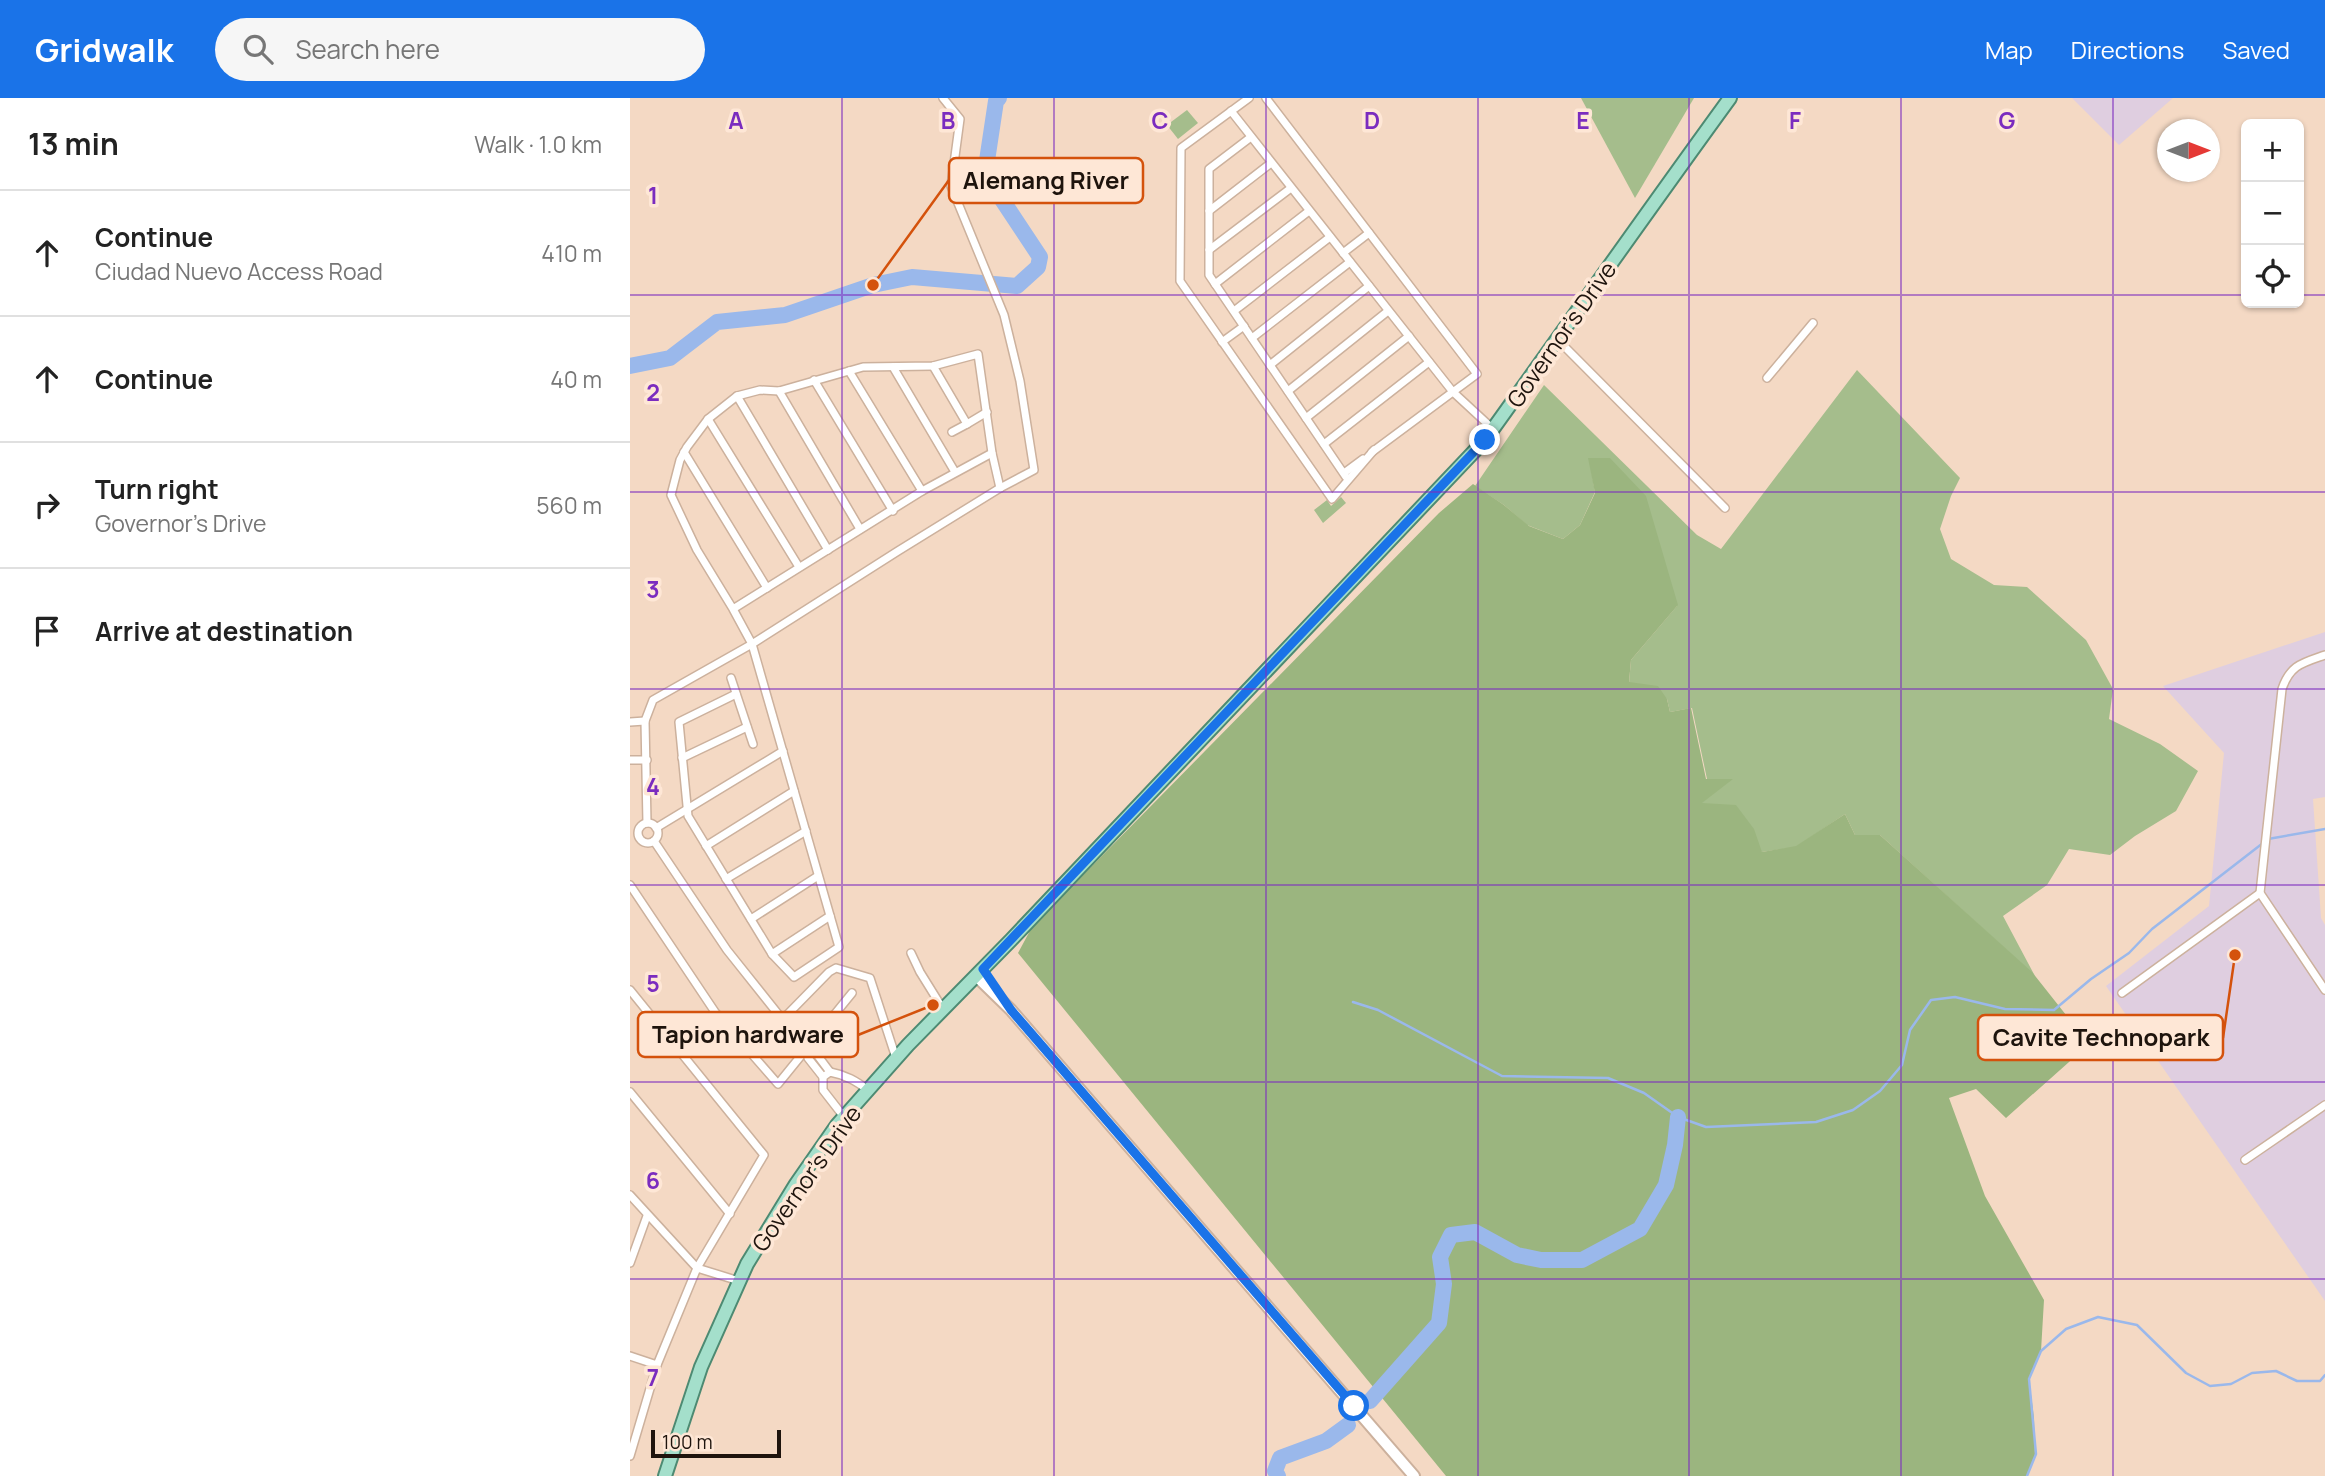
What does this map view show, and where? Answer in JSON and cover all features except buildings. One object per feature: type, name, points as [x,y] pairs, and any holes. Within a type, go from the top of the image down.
[{"type":"main road","name":"Governor's Drive","points":[[665,1476],[675,1439],[701,1367],[738,1281],[779,1210],[844,1117],[896,1058],[1454,475],[1493,429],[1730,98]]},
{"type":"street","points":[[647,823],[645,721],[653,700],[752,644],[1000,488],[1034,470],[1020,381],[1004,315],[951,186],[960,119],[943,98]]},
{"type":"street","points":[[1249,98],[1181,148],[1180,281],[1332,499],[1346,476],[1374,450],[1477,374],[1266,98]]},
{"type":"street","points":[[1231,111],[1453,392],[1493,429]]},
{"type":"street","points":[[1251,137],[1209,169],[1209,275],[1346,476]]},
{"type":"street","points":[[1209,211],[1271,163]]},
{"type":"street","points":[[1209,250],[1291,188]]},
{"type":"street","points":[[1215,284],[1309,211]]},
{"type":"street","points":[[1343,253],[1369,233]]},
{"type":"street","points":[[1234,311],[1330,237]]},
{"type":"street","points":[[1252,338],[1350,262]]},
{"type":"street","points":[[1270,365],[1369,286]]},
{"type":"street","points":[[1288,391],[1388,311]]},
{"type":"street","points":[[1767,378],[1813,323]]},
{"type":"street","points":[[1222,342],[1244,327]]},
{"type":"street","points":[[1306,418],[1409,336]]},
{"type":"street","points":[[1558,340],[1725,508]]},
{"type":"street","points":[[736,694],[679,722],[688,816],[772,954],[794,977],[839,947],[752,644],[697,550],[671,495],[684,452],[708,419],[737,396],[760,390],[779,391],[863,367],[933,366],[978,355],[992,453],[1000,488]]},
{"type":"street","points":[[1324,444],[1429,362]]},
{"type":"street","points":[[933,366],[967,424]]},
{"type":"street","points":[[893,367],[956,472]]},
{"type":"street","points":[[849,370],[922,491]]},
{"type":"street","points":[[814,380],[893,511]]},
{"type":"street","points":[[779,391],[860,529]]},
{"type":"street","points":[[737,396],[828,550]]},
{"type":"street","points":[[952,432],[987,412]]},
{"type":"street","points":[[708,419],[799,567]]},
{"type":"street","points":[[684,452],[767,588]]},
{"type":"street","points":[[733,609],[922,491],[992,453]]},
{"type":"street","points":[[2325,655],[2295,666],[2287,675],[2281,689],[2260,894],[2325,990]]},
{"type":"street","points":[[731,678],[753,744]]},
{"type":"street","points":[[630,722],[645,721]]},
{"type":"street","points":[[682,758],[747,727]]},
{"type":"street","points":[[656,828],[783,751]]},
{"type":"street","points":[[630,760],[647,760]]},
{"type":"street","points":[[706,846],[794,792]]},
{"type":"street","points":[[647,823],[656,828]]},
{"type":"street","points":[[647,823],[639,828],[634,836],[644,842],[654,841]]},
{"type":"street","points":[[654,841],[657,836],[656,828]]},
{"type":"street","points":[[726,879],[806,831]]},
{"type":"street","points":[[654,841],[727,950],[806,1049],[808,1058],[822,1077],[822,1090],[844,1117]]},
{"type":"street","points":[[751,919],[818,876]]},
{"type":"street","points":[[630,884],[715,1012],[778,1084],[852,993]]},
{"type":"street","points":[[2122,993],[2260,894]]},
{"type":"street","points":[[772,954],[830,916]]},
{"type":"street","points":[[911,953],[943,1009]]},
{"type":"street","points":[[783,1020],[836,968],[870,978],[896,1058]]},
{"type":"street","points":[[979,972],[1414,1476]]},
{"type":"street","points":[[630,990],[764,1155],[697,1268],[657,1365],[630,1456]]},
{"type":"street","points":[[806,1049],[815,1052],[830,1072],[852,1078],[868,1090]]},
{"type":"street","points":[[822,1077],[830,1072]]},
{"type":"street","points":[[630,1092],[730,1214]]},
{"type":"street","points":[[2245,1160],[2325,1105]]},
{"type":"street","points":[[630,1195],[697,1268],[738,1281]]},
{"type":"street","points":[[630,1263],[647,1216]]},
{"type":"street","points":[[630,1356],[657,1365]]},
{"type":"shaded area","points":[[2072,98],[2173,98],[2119,145]]},
{"type":"shaded area","points":[[2325,632],[2325,797],[2313,799],[2321,918],[2325,925],[2325,1301],[2106,986],[2209,906],[2224,753],[2163,686]]},
{"type":"green space","points":[[1581,98],[1694,98],[1635,198]]},
{"type":"green space","points":[[1187,110],[1198,123],[1178,139],[1167,125]]},
{"type":"green space","points":[[1857,370],[1960,478],[1940,529],[1951,559],[1994,585],[2027,587],[2086,640],[2113,689],[2109,719],[2160,744],[2198,771],[2176,811],[2110,855],[2069,849],[2047,885],[2003,916],[2035,976],[1880,835],[1855,835],[1845,814],[1796,847],[1762,852],[1701,803],[1731,779],[1707,779],[1692,708],[1670,712],[1667,699],[1629,683],[1631,660],[1677,606],[1589,458],[1595,492],[1580,525],[1563,539],[1527,525],[1504,505],[1475,486],[1544,385],[1697,535],[1721,549]]},
{"type":"green space","points":[[1588,458],[1610,458],[1646,496],[1678,605],[1631,660],[1629,682],[1658,686],[1667,699],[1670,712],[1691,708],[1706,779],[1733,779],[1702,803],[1736,805],[1754,829],[1762,852],[1796,846],[1845,814],[1855,835],[1880,835],[2032,972],[2074,1025],[2078,1054],[2006,1118],[1976,1089],[1949,1098],[1985,1196],[2044,1300],[2041,1351],[2029,1379],[2035,1456],[2027,1476],[1446,1476],[1018,953],[1032,927],[1439,513],[1473,484],[1529,526],[1563,539],[1580,525],[1595,493]]},
{"type":"green space","points":[[1341,497],[1346,503],[1323,523],[1314,510],[1327,500],[1331,506]]},
{"type":"waterway","points":[[630,366],[670,358],[717,322],[785,315],[873,285],[912,277],[1017,286],[1038,267],[1040,257],[985,174],[996,101],[999,98]]},
{"type":"waterway","points":[[2268,839],[2325,829]]},
{"type":"waterway","points":[[1353,1002],[1378,1010],[1502,1076],[1608,1078],[1644,1093],[1678,1117],[1706,1127],[1816,1122],[1853,1110],[1880,1091],[1902,1065],[1910,1030],[1931,1000],[1955,997],[2005,1009],[2054,1010],[2091,979],[2129,953],[2152,929],[2263,843]]},
{"type":"waterway","points":[[1370,1401],[1439,1323],[1444,1284],[1440,1257],[1451,1235],[1475,1232],[1517,1255],[1541,1260],[1582,1260],[1640,1229],[1666,1185],[1678,1117]]},
{"type":"waterway","points":[[2027,1476],[2036,1454],[2029,1379],[2041,1351],[2066,1329],[2098,1317],[2137,1325],[2186,1373],[2210,1386],[2231,1384],[2252,1373],[2276,1371],[2297,1381],[2320,1381],[2325,1375]]},
{"type":"waterway","points":[[1278,1476],[1275,1471],[1280,1458],[1326,1441],[1348,1425]]},
{"type":"place","name":"Alemang River","points":[[873,285]]},
{"type":"place","name":"Cavite Technopark","points":[[2235,955]]},
{"type":"place","name":"Tapion hardware","points":[[933,1005]]},
{"type":"route","points":[[1354,1406],[1011,1010],[983,969],[1485,440]]}]
